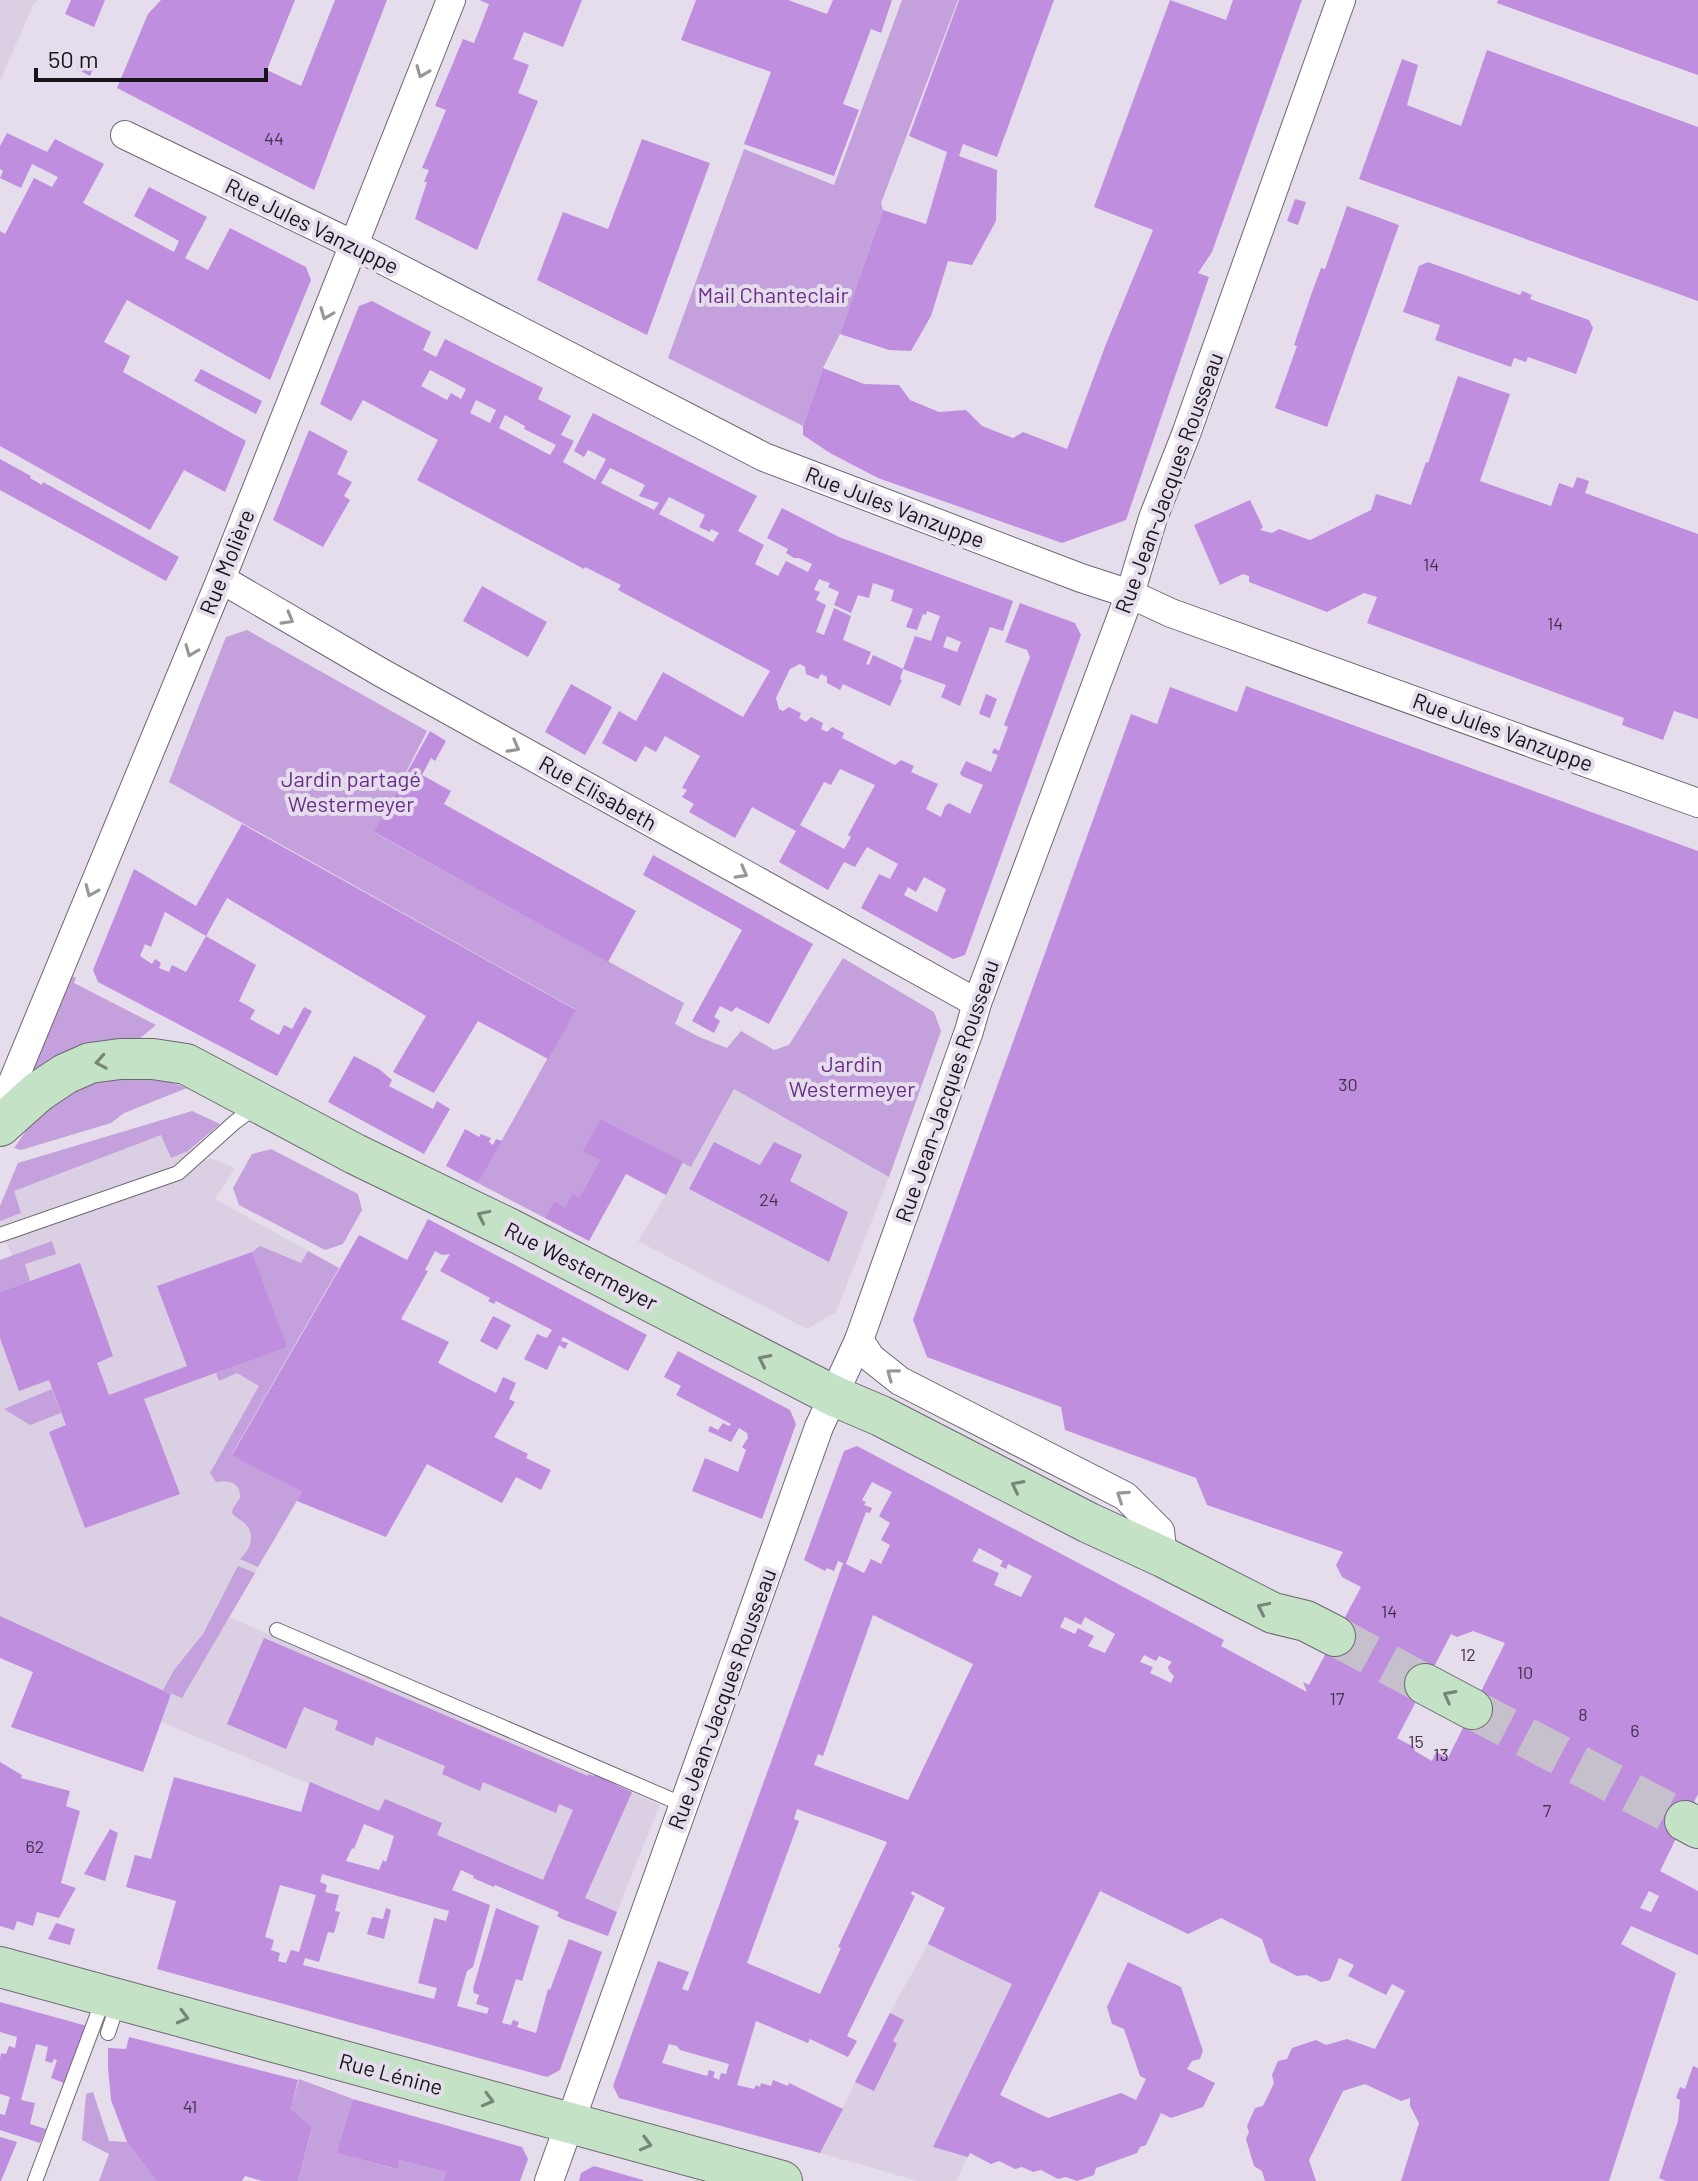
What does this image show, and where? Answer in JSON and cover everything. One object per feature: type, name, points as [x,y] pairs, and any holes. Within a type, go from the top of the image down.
[{"type":"main road","name":"Rue Westermeyer","points":[[0,1124],[38,1092],[65,1074],[90,1063],[120,1059],[186,1064],[1089,1523],[1273,1613],[1306,1621],[1335,1636]]},
{"type":"main road","points":[[1425,1684],[1472,1709]]},
{"type":"main road","name":"Rue Lénine","points":[[0,1967],[110,2009],[571,2124],[782,2181]]},
{"type":"street","name":"Rue Molière","points":[[0,1124],[7,1096],[221,579],[451,0]]},
{"type":"street","name":"Rue Jean-Jacques Rousseau","points":[[549,2181],[819,1427],[859,1340],[977,1003],[1130,594],[1153,518],[1341,0]]},
{"type":"street","name":"Rue Jules Vanzuppe","points":[[125,135],[354,245],[764,457],[1130,594],[1183,618],[1698,803]]},
{"type":"street","name":"Rue Elisabeth","points":[[221,579],[382,673],[977,1003]]},
{"type":"street","points":[[859,1340],[871,1358],[900,1381],[1125,1496],[1160,1531],[1163,1557]]},
{"type":"lane","points":[[0,1235],[178,1173],[235,1122],[261,1104]]},
{"type":"lane","points":[[277,1630],[684,1805]]},
{"type":"lane","points":[[35,2181],[110,2009]]},
{"type":"shaded area","points":[[0,0],[38,0],[33,5],[0,81]]},
{"type":"shaded area","points":[[734,1089],[889,1177],[836,1312],[807,1329],[638,1241],[683,1162],[692,1166]]},
{"type":"shaded area","points":[[162,1135],[206,1160],[210,1158],[235,1168],[215,1199],[339,1268],[232,1454],[302,1492],[229,1617],[660,1805],[617,1912],[161,1722],[171,1694],[0,1616],[0,1260],[12,1256],[0,1225],[0,1206],[18,1163]]},
{"type":"shaded area","points":[[1075,1634],[1088,1646],[1197,1694],[956,2181],[918,2181],[820,2153],[928,1944]]},
{"type":"green space","name":"Mail Chanteclair","points":[[902,0],[958,0],[881,203],[883,210],[840,334],[823,368],[803,426],[668,358],[744,149],[834,185]]},
{"type":"green space","name":"Jardin Westermeyer","points":[[247,630],[427,731],[375,833],[684,1003],[675,1024],[727,1048],[741,1031],[774,1050],[789,1045],[843,958],[934,1012],[941,1031],[889,1177],[734,1089],[691,1167],[601,1119],[600,1160],[579,1198],[572,1195],[565,1207],[554,1201],[545,1218],[478,1183],[575,1009],[169,782],[226,637]]},
{"type":"green space","points":[[68,977],[76,977],[74,983],[156,1025],[139,1039],[108,1040],[78,1048],[24,1077]]},
{"type":"green space","points":[[116,1077],[158,1078],[187,1088],[124,1113],[111,1123],[21,1150],[14,1148],[37,1116],[57,1099],[86,1085]]},
{"type":"green space","points":[[192,1111],[220,1124],[188,1151],[171,1158],[161,1135],[14,1191],[21,1213],[0,1221],[0,1206],[18,1163]]},
{"type":"green space","points":[[271,1149],[358,1194],[362,1210],[343,1244],[325,1250],[239,1205],[233,1188],[252,1154]]},
{"type":"green space","points":[[52,1241],[56,1254],[25,1264],[30,1281],[0,1292],[0,1260]]},
{"type":"green space","points":[[260,1246],[301,1263],[308,1251],[339,1268],[232,1454],[302,1492],[258,1567],[240,1559],[248,1549],[251,1536],[246,1525],[232,1513],[240,1498],[238,1488],[230,1482],[216,1482],[210,1473],[259,1386],[237,1373],[219,1381],[216,1373],[286,1346],[252,1252]]},
{"type":"green space","points":[[52,1389],[61,1413],[30,1425],[4,1409]]},
{"type":"green space","points":[[238,1566],[255,1573],[182,1698],[163,1690],[174,1670],[203,1634]]},
{"type":"green space","points":[[299,2079],[353,2099],[338,2153],[396,2169],[399,2160],[446,2172],[443,2181],[298,2181],[312,2129],[291,2109]]},
{"type":"green space","points":[[93,2092],[109,2141],[127,2142],[157,2181],[99,2181],[109,2154],[82,2140],[86,2094]]},
{"type":"building","points":[[71,0],[105,0],[94,27],[65,14]]},
{"type":"building","points":[[161,0],[295,0],[267,70],[301,86],[335,0],[387,0],[314,190],[117,88],[148,14]]},
{"type":"building","points":[[479,0],[582,0],[563,47],[524,32],[513,59],[529,65],[518,93],[538,101],[477,250],[415,219],[429,170],[422,168],[446,110],[435,106],[463,39],[474,43],[489,4]]},
{"type":"building","points":[[696,0],[788,0],[827,14],[833,0],[892,0],[881,33],[871,29],[843,104],[859,110],[834,176],[744,144],[771,72],[681,40]]},
{"type":"building","points":[[959,0],[1054,0],[997,157],[963,144],[959,156],[997,170],[996,221],[972,265],[948,261],[931,316],[911,351],[889,350],[840,334],[883,210],[926,224],[947,152],[909,136]]},
{"type":"building","points":[[1170,0],[1226,20],[1233,0],[1302,0],[1212,252],[1198,273],[1209,277],[1126,520],[1062,543],[878,478],[803,435],[803,426],[823,368],[864,384],[899,385],[910,400],[939,412],[966,410],[982,426],[1013,438],[1023,432],[1067,449],[1153,230],[1094,207]]},
{"type":"building","points":[[1498,0],[1698,0],[1698,75],[1497,3]]},
{"type":"building","points":[[1487,50],[1698,127],[1698,301],[1359,179],[1402,59],[1418,65],[1407,105],[1461,126]]},
{"type":"building","points":[[84,56],[96,62],[90,76],[77,69]]},
{"type":"building","points":[[7,133],[47,152],[55,139],[104,164],[83,203],[174,252],[179,241],[134,216],[149,187],[207,217],[185,258],[208,270],[230,228],[306,267],[311,280],[270,380],[127,300],[104,342],[130,356],[123,372],[246,441],[225,492],[184,470],[150,530],[0,446],[0,231],[5,234],[34,178],[52,187],[58,177],[32,164],[21,188],[0,178],[3,171],[0,169],[0,146]]},
{"type":"building","points":[[642,139],[710,163],[647,335],[537,280],[563,212],[608,229]]},
{"type":"building","points":[[1295,199],[1306,202],[1298,225],[1287,221]]},
{"type":"building","points":[[1347,206],[1399,225],[1327,427],[1275,408],[1311,295],[1321,268],[1325,269]]},
{"type":"building","points":[[1428,262],[1520,295],[1522,291],[1532,295],[1530,299],[1589,320],[1593,328],[1576,374],[1528,357],[1526,362],[1514,358],[1511,367],[1435,340],[1440,325],[1403,312],[1419,266]]},
{"type":"building","points":[[372,301],[431,332],[423,350],[436,357],[445,339],[543,388],[538,399],[571,416],[561,435],[574,441],[563,462],[595,480],[606,459],[588,450],[584,457],[574,451],[593,413],[757,496],[738,531],[764,545],[755,564],[778,576],[786,561],[808,572],[812,564],[794,558],[786,553],[788,549],[767,538],[782,508],[839,537],[1013,601],[1003,631],[990,627],[960,706],[941,697],[946,685],[903,669],[902,680],[890,706],[843,684],[840,690],[827,683],[827,677],[821,674],[818,679],[806,674],[805,667],[800,664],[790,669],[776,698],[779,709],[783,711],[789,707],[801,713],[799,718],[806,722],[811,717],[823,723],[821,729],[827,732],[832,727],[844,733],[842,738],[895,765],[901,760],[914,766],[911,772],[938,784],[926,809],[941,817],[949,803],[970,814],[983,785],[962,776],[960,773],[966,761],[991,772],[998,755],[992,753],[994,748],[999,751],[1008,727],[1004,725],[1030,657],[1027,650],[1005,642],[1020,603],[1075,623],[1081,635],[965,955],[953,959],[861,908],[879,874],[890,879],[898,864],[867,847],[855,867],[844,862],[828,890],[779,862],[796,831],[752,807],[735,838],[689,812],[694,804],[682,797],[687,790],[682,788],[700,756],[665,736],[656,752],[645,746],[636,762],[602,743],[619,711],[636,721],[663,672],[743,717],[770,671],[618,590],[621,585],[584,569],[417,480],[438,440],[363,400],[351,421],[320,404],[359,306]],"holes":[[[430,370],[466,389],[461,399],[451,393],[447,400],[421,386]],[[476,400],[496,410],[490,423],[470,413]],[[505,415],[525,426],[524,429],[556,445],[550,455],[499,428]],[[610,468],[645,485],[639,496],[659,503],[654,510],[601,483]],[[669,497],[705,515],[699,527],[719,533],[713,542],[659,514]],[[819,579],[830,583],[828,587],[839,592],[834,605],[851,613],[858,595],[869,598],[873,583],[894,590],[891,601],[913,609],[906,627],[917,630],[927,611],[940,616],[931,641],[915,636],[903,669],[873,655],[869,665],[866,664],[871,652],[843,640],[851,616],[834,608],[824,635],[816,632],[826,605],[816,600],[820,592],[814,590]],[[947,636],[961,642],[957,652],[943,647]],[[840,769],[875,785],[848,835],[851,837],[844,849],[800,825],[824,782],[831,785]],[[924,877],[946,889],[937,912],[904,895],[908,887],[916,892]]]},
{"type":"building","points":[[201,369],[262,401],[256,414],[194,381]]},
{"type":"building","points":[[1458,376],[1510,394],[1480,481],[1551,506],[1559,483],[1573,488],[1577,477],[1589,481],[1585,493],[1698,534],[1698,719],[1674,711],[1663,740],[1622,725],[1624,718],[1367,623],[1377,597],[1364,593],[1327,612],[1249,582],[1249,576],[1243,574],[1220,585],[1194,525],[1250,500],[1263,527],[1260,530],[1272,533],[1279,529],[1310,540],[1371,510],[1376,494],[1411,505]]},
{"type":"building","points":[[309,430],[348,451],[337,474],[352,482],[344,496],[350,500],[323,547],[273,520]]},
{"type":"building","points":[[0,459],[42,485],[43,482],[179,557],[166,581],[0,490]]},
{"type":"building","points":[[482,586],[547,622],[528,657],[463,621]]},
{"type":"building","points":[[571,684],[612,707],[585,755],[545,732]]},
{"type":"building","points":[[1246,686],[1698,851],[1698,1794],[1660,1871],[1698,1891],[1698,1955],[1631,1926],[1621,1944],[1676,1973],[1609,2181],[1401,2181],[1419,2123],[1410,2106],[1410,2098],[1401,2101],[1365,2084],[1343,2091],[1309,2160],[1316,2181],[1265,2181],[1262,2171],[1254,2166],[1246,2139],[1249,2132],[1247,2126],[1255,2108],[1263,2106],[1274,2083],[1272,2075],[1278,2061],[1287,2059],[1292,2048],[1316,2040],[1326,2045],[1347,2039],[1375,2049],[1405,1991],[1392,1984],[1386,1995],[1348,1976],[1354,1965],[1339,1958],[1330,1980],[1321,1982],[1307,1975],[1297,1976],[1270,1962],[1262,1939],[1221,1918],[1188,1934],[1100,1891],[1000,2095],[1048,2118],[1121,2093],[1136,2100],[1146,2079],[1140,2076],[1124,2029],[1112,2024],[1107,2007],[1128,1962],[1181,1987],[1203,2051],[1200,2059],[1192,2061],[1187,2069],[1215,2083],[1203,2107],[1171,2118],[1161,2113],[1146,2145],[1140,2147],[1137,2153],[1096,2168],[1094,2175],[1077,2181],[1066,2177],[1058,2179],[1041,2170],[1015,2169],[999,2161],[991,2164],[970,2153],[968,2157],[933,2147],[1012,1984],[928,1944],[945,1908],[912,1891],[911,1894],[915,1896],[847,2036],[857,2041],[848,2057],[810,2039],[808,2043],[756,2021],[737,2085],[754,2089],[761,2083],[771,2086],[773,2080],[788,2086],[789,2083],[843,2109],[820,2153],[619,2098],[613,2086],[658,1961],[689,1972],[682,1989],[688,1991],[843,1563],[838,1561],[834,1571],[827,1568],[825,1571],[804,1560],[844,1451],[857,1446],[1224,1640],[1221,1646],[1307,1692],[1303,1682],[1309,1685],[1361,1587],[1342,1577],[1336,1565],[1343,1552],[1207,1505],[1196,1478],[1065,1430],[1061,1407],[927,1357],[913,1320],[1131,714],[1157,724],[1170,687],[1237,712]],"holes":[[[872,1482],[892,1492],[879,1516],[890,1523],[881,1540],[890,1545],[881,1564],[871,1559],[864,1573],[846,1564],[866,1512],[870,1513],[872,1508],[864,1505],[866,1502],[862,1500]],[[979,1548],[1003,1561],[1000,1566],[1006,1569],[1008,1564],[1032,1576],[1021,1597],[994,1585],[999,1573],[972,1561]],[[873,1615],[973,1664],[908,1800],[814,1765],[818,1754],[823,1756]],[[1065,1617],[1081,1625],[1085,1617],[1115,1634],[1105,1653],[1088,1646],[1094,1636],[1078,1628],[1075,1634],[1060,1627]],[[1473,1631],[1505,1643],[1448,1758],[1436,1752],[1432,1761],[1397,1738],[1451,1634],[1457,1637]],[[1144,1655],[1156,1661],[1159,1656],[1172,1662],[1168,1667],[1174,1676],[1171,1683],[1150,1673],[1153,1667],[1140,1662]],[[797,1809],[887,1842],[838,1947],[841,1948],[820,1994],[747,1963],[799,1821],[794,1819]],[[1649,1891],[1659,1896],[1651,1912],[1640,1908]],[[669,2044],[729,2064],[726,2074],[721,2073],[719,2080],[713,2077],[715,2072],[709,2070],[707,2076],[662,2063]]]},
{"type":"building","points":[[986,694],[997,699],[990,718],[979,714]]},
{"type":"building","points":[[430,731],[446,741],[435,761],[431,758],[422,775],[451,791],[444,804],[636,911],[608,962],[374,832]]},
{"type":"building","points":[[242,824],[576,1010],[548,1059],[478,1021],[434,1093],[393,1072],[426,1016],[227,898],[206,936],[256,965],[239,1001],[255,1010],[250,1019],[279,1035],[284,1025],[292,1029],[304,1007],[312,1011],[277,1076],[98,982],[93,970],[134,869],[196,906]],"holes":[[[165,912],[206,936],[186,972],[172,965],[169,972],[159,968],[161,963],[155,959],[152,964],[140,956],[145,944],[151,947]]]},
{"type":"building","points":[[653,855],[813,944],[769,1024],[736,1007],[732,1012],[720,1006],[714,1017],[720,1021],[714,1033],[692,1021],[742,930],[643,875]]},
{"type":"building","points":[[354,1056],[392,1080],[389,1086],[433,1109],[437,1101],[450,1109],[424,1154],[328,1102]]},
{"type":"building","points":[[601,1119],[683,1162],[666,1195],[626,1174],[589,1241],[545,1218],[554,1201],[565,1207],[572,1194],[579,1198],[600,1160],[583,1151]]},
{"type":"building","points":[[465,1129],[479,1137],[481,1134],[491,1138],[489,1142],[493,1145],[496,1139],[502,1141],[478,1183],[446,1166]]},
{"type":"building","points":[[714,1142],[760,1165],[774,1142],[802,1155],[790,1181],[848,1212],[829,1262],[689,1189]]},
{"type":"building","points":[[428,1219],[647,1335],[628,1371],[563,1337],[561,1341],[568,1343],[565,1349],[559,1345],[547,1370],[524,1359],[537,1334],[547,1338],[552,1330],[496,1301],[494,1304],[488,1301],[490,1298],[440,1271],[450,1254],[442,1255],[435,1251],[425,1270],[428,1271],[401,1319],[449,1342],[438,1363],[496,1393],[503,1377],[516,1383],[509,1399],[515,1402],[494,1437],[551,1470],[541,1490],[516,1477],[502,1503],[427,1464],[386,1537],[297,1501],[302,1492],[232,1455],[359,1235],[407,1260]]},
{"type":"building","points":[[252,1252],[287,1347],[144,1399],[180,1494],[85,1528],[49,1432],[66,1425],[49,1380],[19,1391],[0,1338],[0,1292],[80,1263],[113,1356],[97,1363],[109,1395],[187,1366],[157,1286]]},
{"type":"building","points":[[493,1316],[511,1325],[497,1350],[480,1341]]},
{"type":"building","points":[[678,1351],[790,1410],[796,1424],[762,1519],[692,1491],[705,1458],[738,1472],[746,1450],[742,1447],[748,1438],[747,1433],[739,1428],[731,1442],[708,1431],[710,1426],[718,1430],[723,1423],[731,1424],[676,1395],[681,1386],[664,1377]]},
{"type":"building","points":[[0,1616],[171,1694],[143,1772],[11,1727],[33,1672],[0,1658]]},
{"type":"building","points":[[264,1638],[588,1776],[594,1776],[595,1772],[632,1792],[585,1898],[617,1912],[608,1936],[562,1919],[557,1916],[559,1912],[473,1878],[461,1870],[452,1890],[490,1905],[473,1967],[467,1971],[457,2006],[487,2014],[489,2008],[476,2004],[479,1995],[473,1989],[496,1908],[539,1926],[522,1981],[516,1979],[502,2023],[511,2025],[513,2020],[519,2022],[517,2027],[536,2033],[548,1989],[569,1939],[602,1952],[560,2070],[547,2077],[157,1969],[176,1901],[126,1887],[135,1855],[151,1859],[174,1777],[301,1812],[310,1782],[379,1811],[385,1799],[442,1823],[437,1835],[543,1880],[573,1810],[559,1804],[556,1813],[483,1782],[480,1791],[442,1774],[445,1766],[376,1737],[373,1746],[335,1730],[338,1721],[304,1707],[286,1749],[227,1724]],"holes":[[[364,1824],[394,1836],[386,1862],[383,1860],[379,1870],[346,1861]],[[322,1874],[449,1911],[446,1921],[434,1918],[418,1983],[437,1988],[434,1999],[303,1965],[305,1958],[319,1962],[328,1932],[334,1933],[340,1912],[335,1911],[339,1895],[325,1892],[327,1885],[320,1882]],[[280,1885],[316,1895],[299,1952],[291,1950],[286,1963],[278,1961],[280,1953],[271,1950],[274,1940],[265,1937]]]},
{"type":"building","points":[[0,1762],[22,1775],[21,1778],[70,1791],[66,1806],[80,1811],[61,1883],[76,1888],[59,1918],[37,1912],[33,1926],[17,1921],[14,1930],[0,1926]]},
{"type":"building","points":[[110,1829],[118,1833],[105,1881],[84,1874]]},
{"type":"building","points":[[386,1908],[391,1910],[384,1939],[367,1934],[372,1917],[383,1919]]},
{"type":"building","points":[[56,1923],[75,1929],[70,1945],[48,1939]]},
{"type":"building","points":[[0,2002],[87,2026],[64,2083],[51,2078],[57,2060],[54,2059],[52,2063],[45,2061],[48,2047],[36,2044],[21,2100],[35,2103],[30,2124],[46,2129],[40,2143],[0,2130],[0,2114],[5,2115],[10,2097],[0,2094],[1,2053],[6,2054],[9,2046],[15,2048],[17,2037],[0,2032]]},
{"type":"building","points":[[890,2013],[904,2020],[893,2041],[897,2044],[874,2091],[855,2082]]},
{"type":"building","points":[[129,2037],[298,2080],[291,2109],[312,2128],[298,2181],[262,2181],[245,2176],[242,2181],[157,2181],[127,2142],[111,2100],[108,2048],[126,2049]]},
{"type":"building","points":[[1693,2066],[1698,2068],[1698,2181],[1666,2181],[1659,2178],[1678,2121],[1680,2100],[1676,2098],[1680,2087],[1685,2089]]},
{"type":"building","points":[[353,2099],[522,2147],[528,2159],[520,2181],[443,2181],[446,2172],[399,2160],[397,2169],[337,2153]]},
{"type":"building","points":[[0,2137],[17,2142],[1,2181],[0,2181]]},
{"type":"building","points":[[594,2166],[643,2181],[579,2181],[581,2173]]},
{"type":"tunnel","points":[[1335,1636],[1425,1684]]},
{"type":"tunnel","points":[[1472,1709],[1685,1821]]},
{"type":"park label","name":"Jardin partagé Westermeyer","points":[[351,792]]}]
